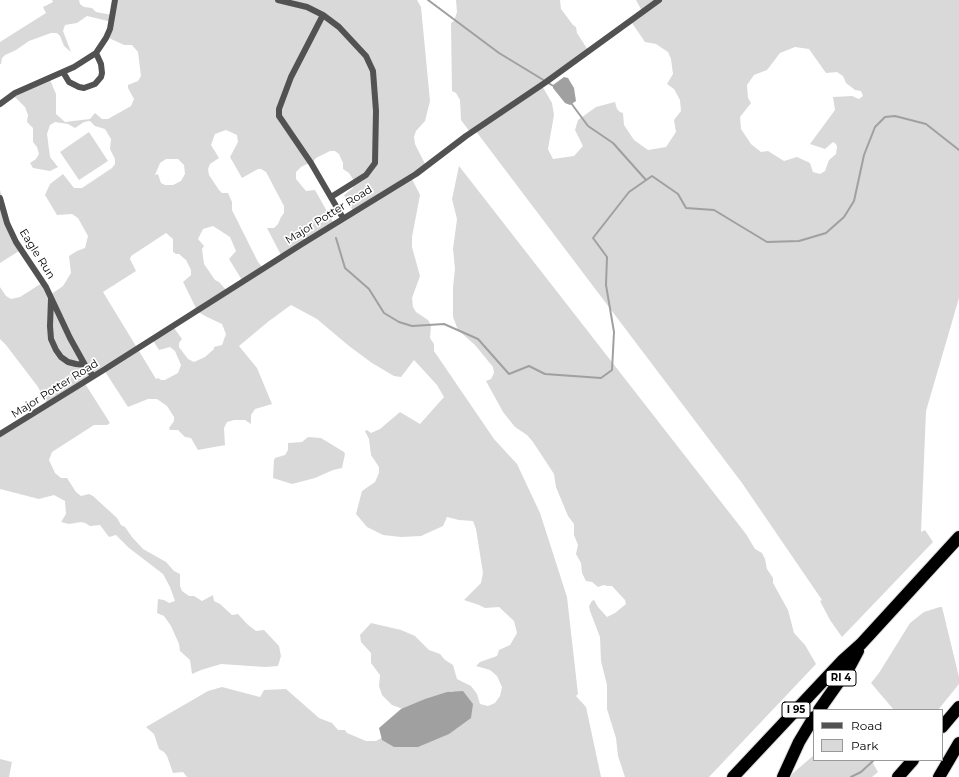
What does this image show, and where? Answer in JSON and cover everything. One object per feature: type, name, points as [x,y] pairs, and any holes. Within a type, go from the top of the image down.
[{"type":"highway","name":"I 95","points":[[733,777],[837,667],[861,644],[959,537]]},
{"type":"highway","name":"RI 4","points":[[820,709],[850,666],[861,644]]},
{"type":"highway","points":[[943,726],[959,707]]},
{"type":"highway","points":[[783,777],[799,742],[813,719]]},
{"type":"highway","points":[[939,777],[959,743]]},
{"type":"highway","points":[[898,777],[912,761]]},
{"type":"street","points":[[0,104],[15,93],[82,63],[96,53],[110,29],[115,0]]},
{"type":"street","points":[[278,0],[307,7],[323,15],[339,27],[366,56],[374,71],[376,111],[375,163],[366,175],[331,197]]},
{"type":"street","name":"Major Potter Road","points":[[0,434],[343,218],[416,174],[466,136],[546,82],[659,0]]},
{"type":"street","points":[[323,15],[291,76],[279,109],[279,116],[311,163],[343,218]]},
{"type":"street","points":[[63,72],[69,82],[79,87],[84,88],[94,84],[101,77],[102,73],[101,64],[96,53]]},
{"type":"street","name":"Eagle Run","points":[[0,198],[7,223],[16,242],[51,297],[70,338],[93,376]]},
{"type":"street","points":[[51,297],[51,338],[56,350],[61,357],[68,362],[85,365]]},
{"type":"green space","points":[[52,0],[79,0],[80,4],[84,7],[92,8],[96,12],[112,15],[115,0],[417,0],[421,7],[430,101],[425,121],[416,131],[414,137],[415,144],[426,166],[411,177],[420,195],[412,237],[412,247],[420,276],[412,298],[413,307],[416,312],[428,320],[431,325],[430,338],[434,344],[434,351],[494,439],[517,464],[540,513],[567,597],[578,694],[576,696],[586,707],[601,777],[187,777],[183,772],[173,773],[167,756],[159,749],[154,734],[146,727],[208,691],[222,687],[260,697],[264,690],[286,689],[319,718],[332,723],[338,730],[345,730],[347,733],[366,741],[376,741],[460,696],[452,691],[436,702],[403,709],[392,705],[382,695],[379,686],[380,675],[371,663],[371,653],[361,642],[360,635],[371,623],[401,630],[415,636],[429,650],[440,654],[445,660],[453,665],[457,679],[471,686],[477,694],[480,704],[488,706],[495,703],[500,696],[502,687],[497,676],[490,670],[476,666],[480,662],[497,656],[499,650],[510,645],[517,633],[514,621],[499,607],[485,608],[464,600],[481,583],[483,573],[476,529],[473,521],[447,517],[443,526],[421,536],[401,537],[383,535],[367,527],[356,514],[362,491],[375,482],[379,473],[379,467],[371,455],[369,439],[365,431],[367,430],[371,433],[380,429],[400,412],[420,424],[444,397],[437,385],[414,360],[401,377],[394,376],[372,363],[349,346],[317,319],[291,305],[239,346],[257,368],[272,404],[255,409],[251,415],[251,424],[245,420],[234,420],[227,422],[224,428],[225,445],[198,450],[191,438],[185,437],[178,430],[170,430],[169,428],[174,421],[174,417],[167,406],[157,399],[148,399],[128,407],[104,370],[84,382],[110,423],[107,425],[94,425],[52,452],[49,460],[55,473],[61,478],[67,478],[76,492],[81,496],[89,494],[93,496],[117,518],[121,525],[125,527],[143,549],[166,562],[174,571],[180,574],[180,586],[182,591],[189,596],[194,596],[202,601],[213,595],[214,601],[220,604],[232,615],[238,614],[256,631],[264,630],[279,646],[281,656],[278,666],[265,667],[221,664],[192,674],[190,660],[180,651],[179,644],[171,626],[164,616],[157,613],[158,599],[169,603],[175,601],[163,574],[129,548],[116,535],[109,537],[100,525],[90,526],[81,522],[69,524],[61,522],[66,514],[65,501],[54,495],[39,499],[0,489],[0,433],[47,404],[38,387],[0,339],[0,287],[6,296],[11,299],[20,297],[42,283],[50,295],[63,286],[71,273],[69,256],[85,248],[88,236],[78,218],[72,214],[57,215],[45,195],[50,184],[63,174],[74,188],[82,188],[112,168],[115,164],[115,159],[110,149],[111,139],[105,129],[95,126],[90,121],[84,122],[75,128],[68,124],[55,122],[50,125],[47,134],[50,157],[58,167],[50,171],[33,168],[30,163],[36,159],[39,154],[37,147],[33,142],[33,128],[27,122],[28,115],[25,107],[15,97],[21,92],[50,80],[56,94],[56,114],[65,122],[90,119],[95,113],[102,119],[108,119],[131,106],[134,99],[128,85],[138,81],[141,76],[138,52],[132,45],[124,45],[109,38],[112,22],[87,16],[77,23],[65,25],[63,31],[71,52],[64,46],[60,36],[57,33],[51,33],[29,41],[16,50],[5,55],[0,64],[0,42],[46,13],[43,7],[53,2]],"holes":[[[226,130],[237,135],[238,142],[230,157],[242,178],[258,169],[266,172],[284,206],[284,213],[278,224],[274,228],[267,228],[281,255],[262,267],[258,262],[232,210],[232,202],[228,193],[222,193],[209,175],[208,169],[210,164],[219,158],[211,145],[215,134]],[[330,151],[335,151],[339,154],[343,163],[343,169],[349,173],[354,181],[353,188],[344,195],[353,211],[333,222],[315,190],[306,191],[296,179],[296,172],[307,164],[311,165],[316,158]],[[166,159],[178,159],[184,165],[185,174],[181,181],[173,185],[165,185],[161,183],[158,174],[155,175],[160,163]],[[213,226],[230,237],[236,251],[229,259],[242,280],[226,290],[219,282],[215,280],[204,264],[202,249],[204,246],[198,239],[203,229]],[[166,233],[173,239],[173,252],[179,254],[186,260],[191,270],[191,275],[183,282],[196,308],[195,310],[222,324],[226,334],[222,345],[214,347],[214,349],[205,357],[194,362],[188,359],[179,347],[179,343],[182,339],[172,325],[152,339],[159,350],[170,347],[175,351],[181,365],[178,373],[165,380],[158,378],[156,379],[103,292],[136,271],[130,259],[131,256]]]},
{"type":"green space","points":[[456,0],[560,0],[561,9],[576,27],[577,33],[588,50],[541,84],[552,103],[554,115],[548,149],[553,159],[574,156],[583,146],[575,130],[578,120],[596,107],[615,102],[617,109],[623,113],[624,125],[634,140],[648,150],[666,147],[676,132],[674,120],[681,111],[680,100],[674,89],[667,84],[673,74],[671,59],[668,52],[656,44],[645,42],[630,20],[642,11],[636,0],[959,0],[959,298],[926,411],[921,532],[925,530],[933,542],[842,637],[830,620],[820,601],[822,600],[742,483],[475,130],[470,132],[461,120],[460,100],[456,93],[452,91],[451,23],[454,21],[457,12]],"holes":[[[795,47],[809,49],[826,73],[837,72],[843,76],[846,83],[855,90],[861,91],[863,96],[859,99],[852,96],[833,97],[835,110],[810,144],[825,149],[833,142],[836,144],[836,154],[829,160],[825,171],[820,174],[813,172],[810,163],[797,157],[784,161],[768,151],[761,152],[751,144],[741,129],[740,117],[751,103],[748,98],[747,85],[754,75],[767,70],[780,53]]]},
{"type":"green space","points":[[89,132],[108,161],[79,180],[60,152]]},
{"type":"green space","points":[[459,166],[746,534],[755,549],[762,553],[767,569],[773,578],[773,583],[788,610],[794,633],[805,645],[816,664],[709,777],[625,777],[618,756],[616,738],[607,709],[607,685],[601,661],[600,637],[589,606],[594,600],[607,617],[615,613],[626,604],[625,600],[612,586],[604,585],[598,587],[592,582],[586,581],[582,573],[581,563],[576,554],[578,545],[574,535],[574,524],[568,516],[556,487],[554,474],[533,442],[527,435],[515,427],[503,412],[486,381],[491,379],[494,373],[493,367],[475,345],[458,330],[453,317],[453,287],[455,269],[453,249],[457,219],[452,199]]},
{"type":"green space","points":[[0,190],[19,251],[0,263]]},
{"type":"green space","points":[[308,437],[321,438],[344,452],[345,454],[342,468],[333,470],[315,478],[292,484],[273,478],[275,458],[285,455],[288,450],[288,443],[302,442]]},
{"type":"green space","points":[[942,607],[959,677],[959,684],[939,709],[893,709],[871,683],[879,673],[910,623],[924,612]]},
{"type":"green space","points":[[813,756],[813,761],[872,761],[878,772],[872,777],[790,777]]},
{"type":"green space","points":[[0,759],[12,762],[9,777],[0,777]]},
{"type":"shaded area","points":[[564,77],[568,78],[574,88],[576,101],[570,105],[565,103],[553,88],[553,85]]},
{"type":"shaded area","points":[[463,691],[473,704],[471,718],[449,734],[418,747],[394,747],[382,740],[379,728],[401,709],[447,692]]},
{"type":"waterway","points":[[428,0],[499,53],[555,87]]},
{"type":"waterway","points":[[571,103],[588,126],[613,143],[646,180]]},
{"type":"waterway","points":[[336,238],[345,268],[369,289],[384,313],[399,322],[412,326],[444,324],[478,339],[509,374],[529,366],[545,374],[601,378],[612,370],[614,332],[606,285],[607,257],[593,238],[629,192],[652,176],[678,194],[686,208],[714,210],[767,242],[799,241],[826,233],[844,217],[854,201],[864,155],[875,127],[885,117],[895,116],[926,124],[959,150]]},
{"type":"waterway","points":[[851,777],[861,772],[873,761]]}]
